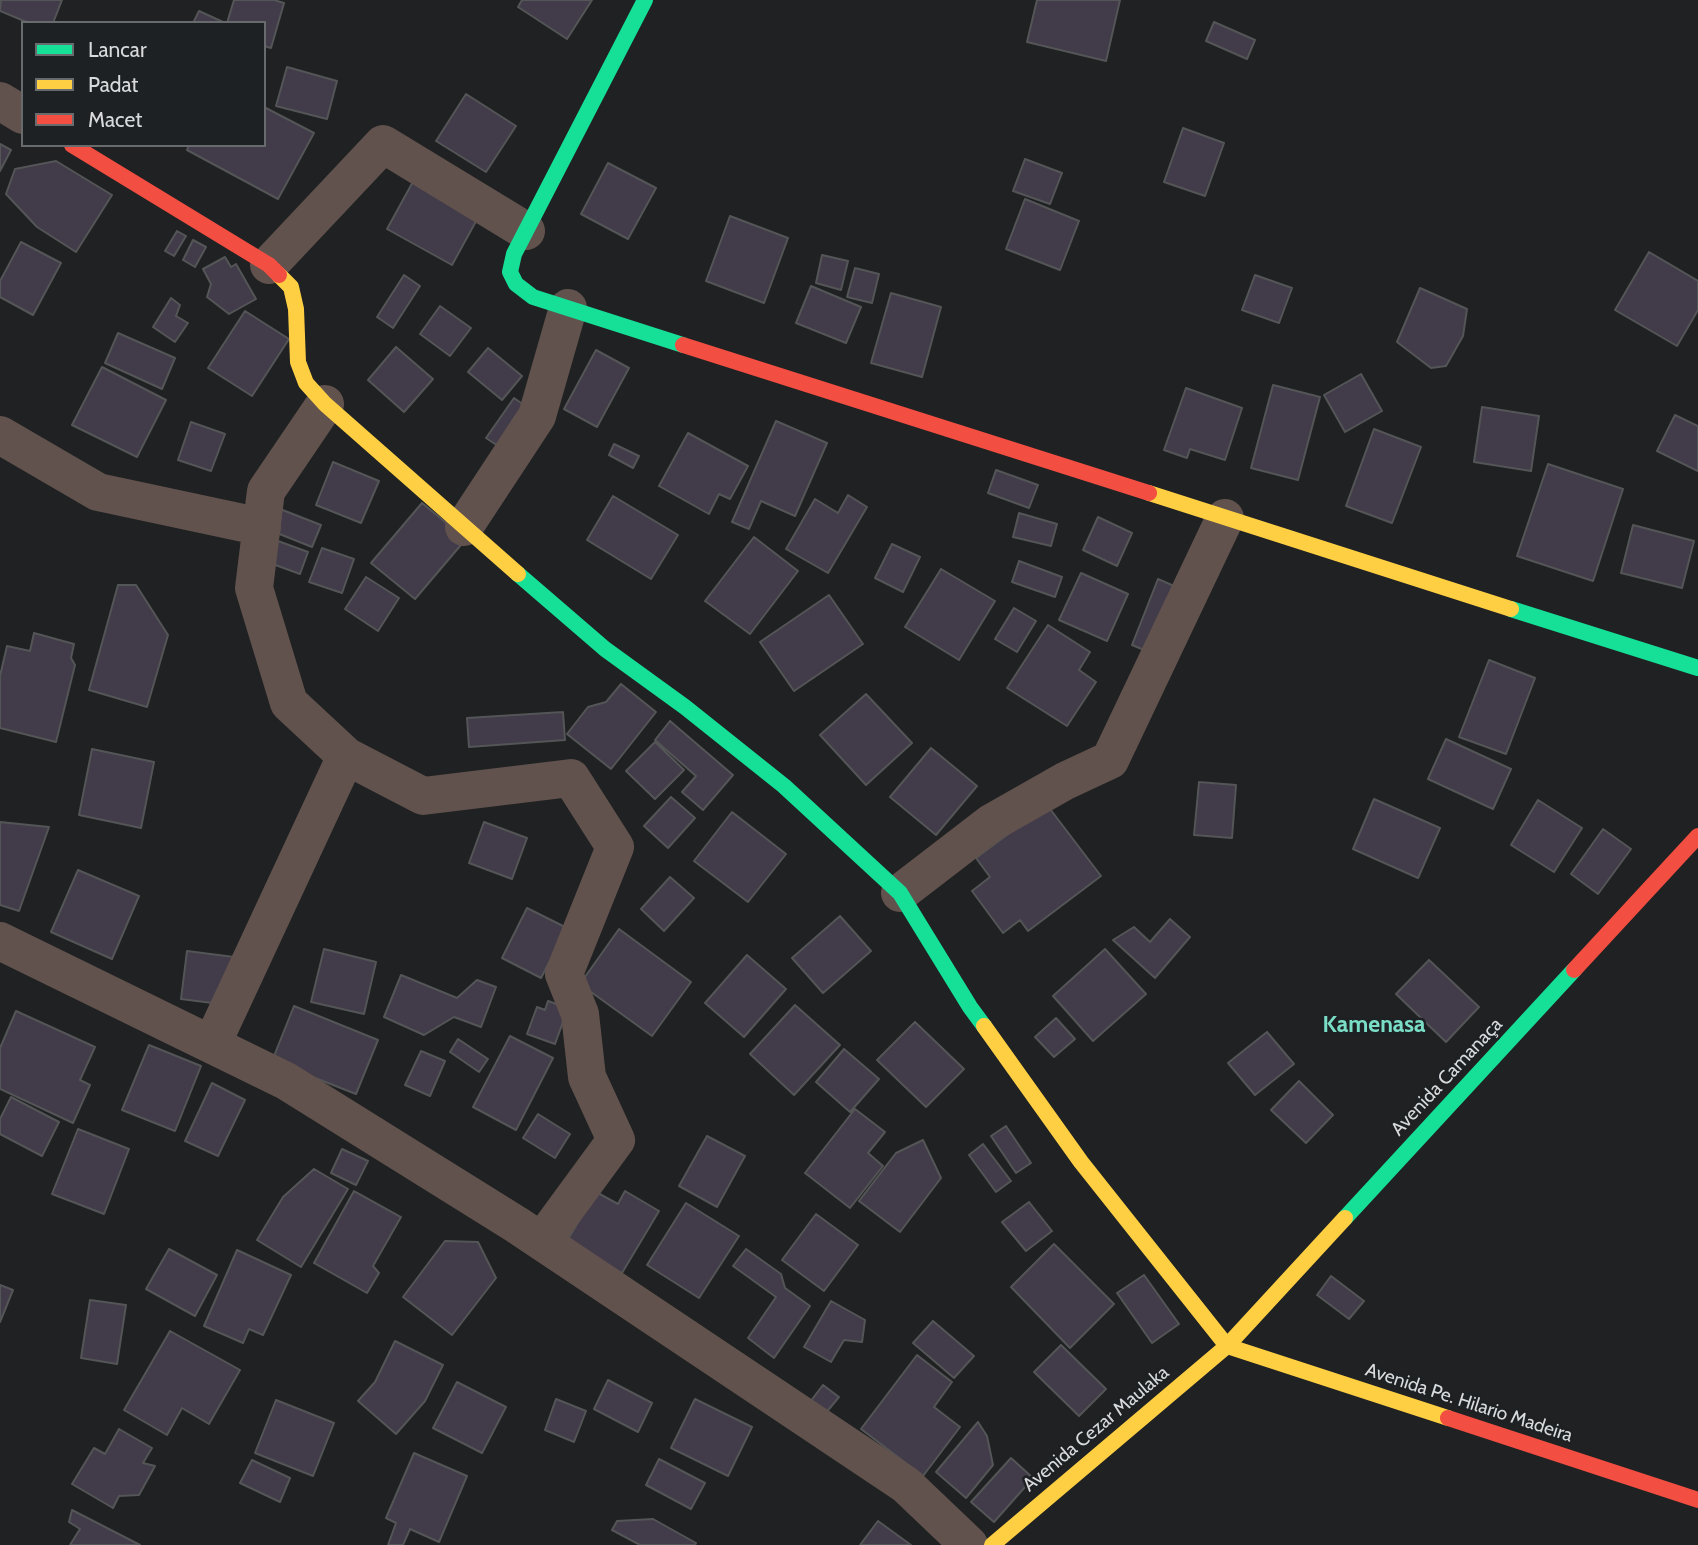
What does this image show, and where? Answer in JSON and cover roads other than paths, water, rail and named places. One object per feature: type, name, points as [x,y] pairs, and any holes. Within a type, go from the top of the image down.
[{"type":"street","points":[[645,0],[514,254],[510,272],[516,285],[533,297],[1698,668]]},
{"type":"street","points":[[0,101],[21,114]]},
{"type":"street","points":[[269,265],[383,144],[526,231]]},
{"type":"street","points":[[75,147],[269,265],[291,287],[296,309],[298,362],[306,383],[325,404],[605,649],[685,707],[784,786],[900,893],[970,1007],[1081,1162],[1227,1346]]},
{"type":"street","points":[[464,527],[537,416],[568,309]]},
{"type":"street","points":[[325,404],[267,491],[254,588],[289,703],[346,756],[423,796],[571,778],[615,847],[564,974],[580,1014],[587,1077],[616,1140],[542,1241]]},
{"type":"street","points":[[0,435],[98,492],[262,527]]},
{"type":"street","points":[[900,893],[991,822],[1065,781],[1110,760],[1225,518]]},
{"type":"street","points":[[212,1044],[346,756]]},
{"type":"street","name":"Avenida Camanaça","points":[[1227,1346],[1698,836]]},
{"type":"street","points":[[0,940],[286,1081],[542,1241],[906,1485],[969,1545]]},
{"type":"street","name":"Avenida Pe. Hilario Madeira","points":[[1227,1346],[1698,1500]]},
{"type":"street","name":"Avenida Cezar Maulaka","points":[[992,1545],[1227,1346]]},
{"type":"district","name":"Kamenasa","points":[[1374,1025]]}]
